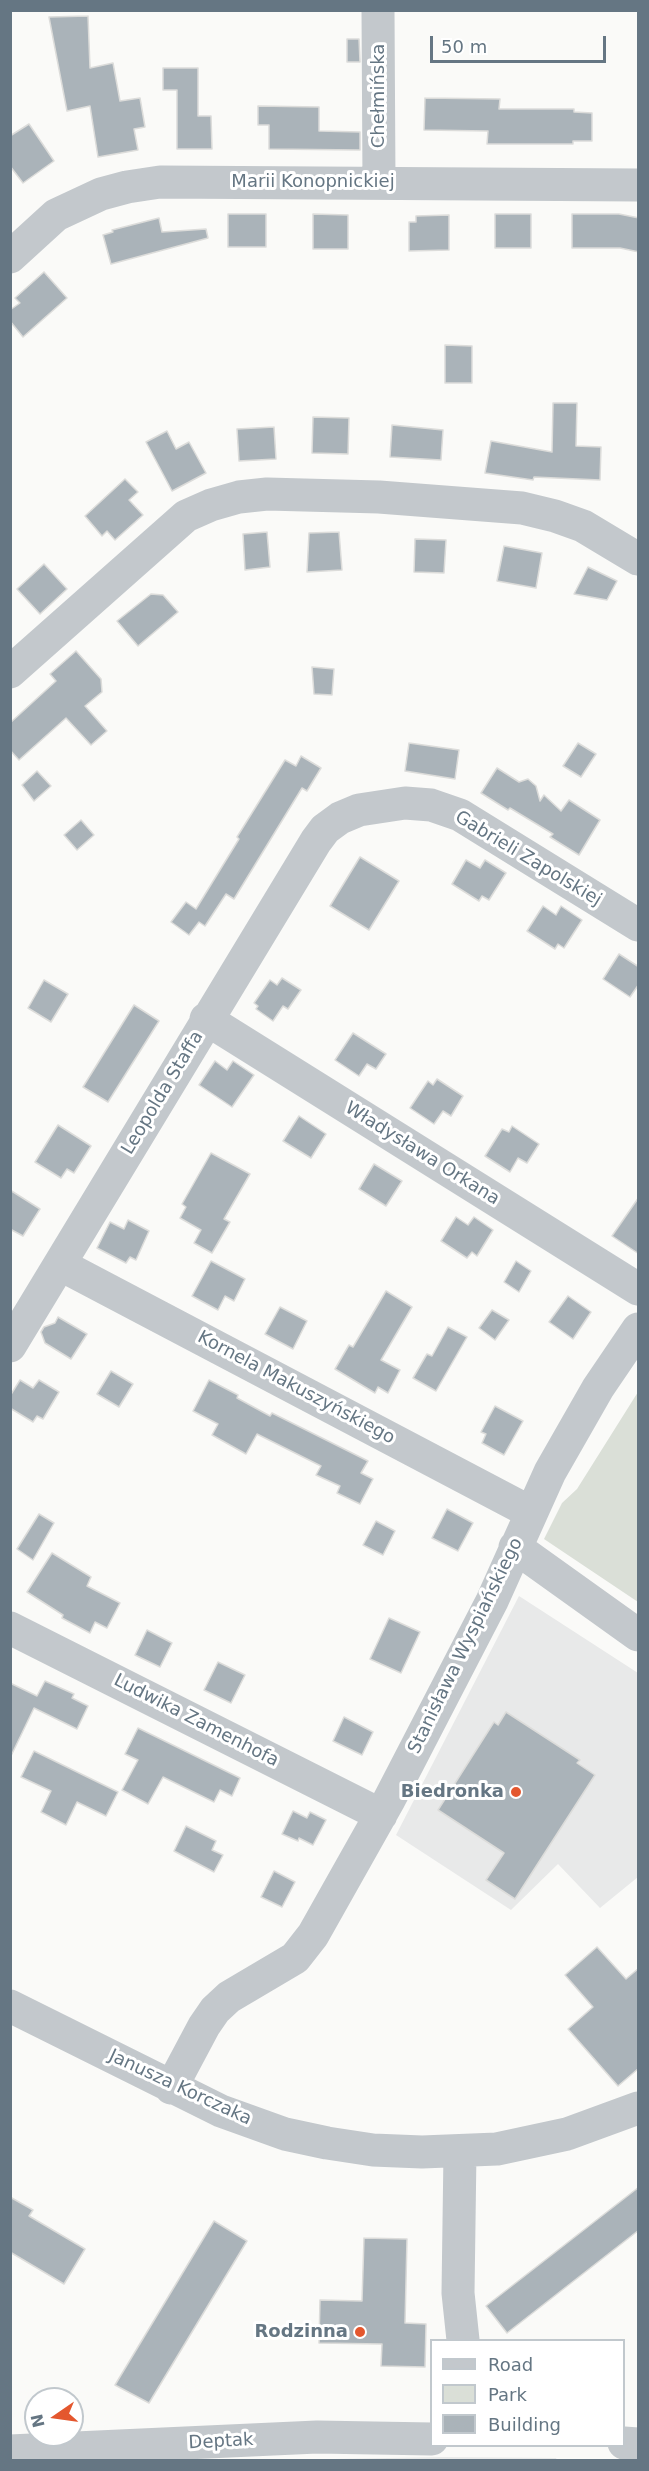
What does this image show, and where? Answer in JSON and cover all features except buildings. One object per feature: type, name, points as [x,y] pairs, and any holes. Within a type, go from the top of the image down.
[{"type":"street","name":"Chełmińska","points":[[378,10],[380,182]]},
{"type":"street","name":"Marii Konopnickiej","points":[[10,257],[56,215],[101,194],[160,182],[639,185]]},
{"type":"street","points":[[10,672],[186,516],[211,504],[239,497],[267,495],[379,497],[522,508],[583,526],[639,559]]},
{"type":"street","name":"Gabrieli Zapolskiej","points":[[316,841],[340,818],[359,810],[405,803],[431,806],[460,815],[639,925]]},
{"type":"street","name":"Leopolda Staffa","points":[[10,1346],[61,1265],[206,1019],[316,841]]},
{"type":"street","name":"Władysława Orkana","points":[[206,1019],[639,1289]]},
{"type":"street","name":"Kornela Makuszyńskiego","points":[[61,1265],[530,1512]]},
{"type":"street","name":"Stanisława Wyspiańskiego","points":[[171,2088],[215,2010],[229,1997],[295,1958],[313,1935],[381,1815],[492,1601],[530,1512],[598,1389],[639,1329]]},
{"type":"street","points":[[515,1547],[639,1635]]},
{"type":"street","name":"Ludwika Zamenhofa","points":[[10,1628],[381,1815]]},
{"type":"street","name":"Janusza Korczaka","points":[[10,2006],[221,2111],[296,2136],[373,2150],[460,2152],[497,2149],[556,2137],[602,2123],[639,2108]]},
{"type":"street","points":[[460,2152],[458,2293],[463,2339]]},
{"type":"street","name":"Deptak","points":[[10,2451],[317,2437],[430,2446]]},
{"type":"shaded area","points":[[519,1596],[638,1673],[638,1877],[600,1908],[558,1864],[511,1910],[396,1835]]},
{"type":"shaded area","points":[[443,2457],[556,2458],[557,2460],[279,2460]]},
{"type":"green space","points":[[638,1392],[638,1602],[544,1539],[562,1503],[577,1489]]},
{"type":"place","name":"Biedronka","points":[[516,1792]]},
{"type":"place","name":"Rodzinna","points":[[360,2332]]}]
